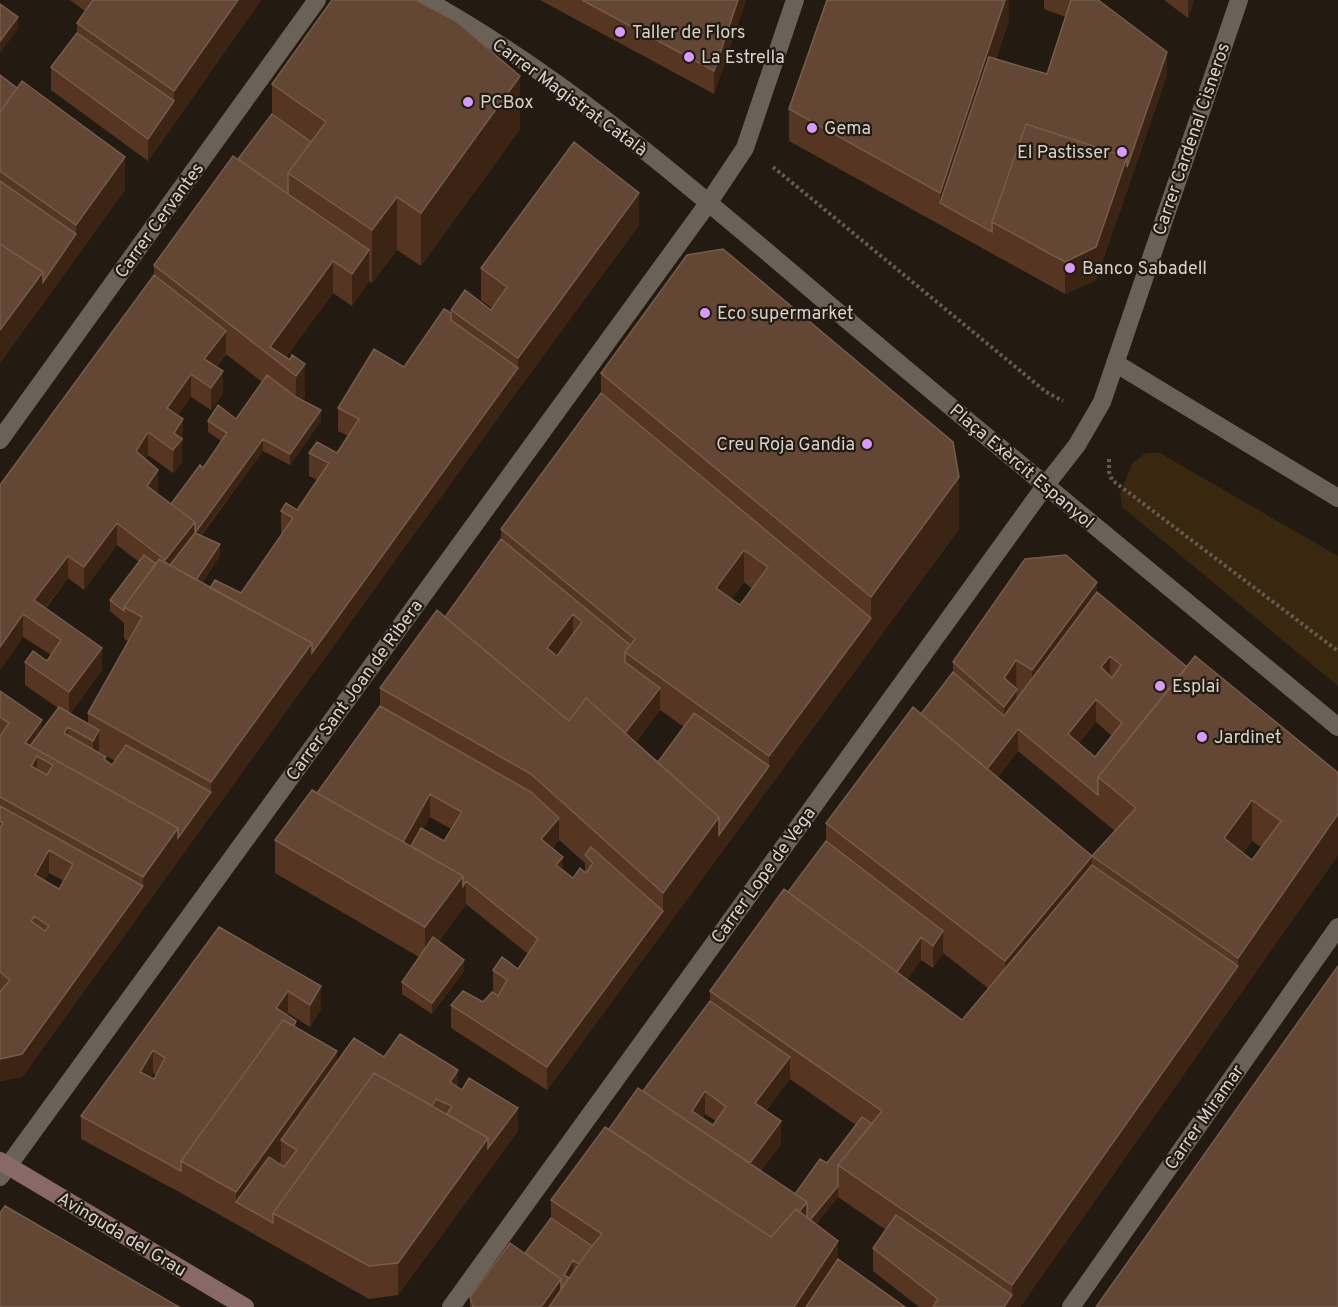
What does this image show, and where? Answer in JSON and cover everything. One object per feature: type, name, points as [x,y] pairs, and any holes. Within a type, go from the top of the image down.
[{"type":"street","name":"Carrer Cervantes","points":[[0,440],[317,0]]},
{"type":"street","name":"Carrer Magistrat Català","points":[[426,0],[473,27],[587,105],[709,202]]},
{"type":"street","name":"Carrer Sant Joan de Ribera","points":[[3,1168],[709,202],[745,147],[795,0]]},
{"type":"street","name":"Carrer Cardenal Cisneros","points":[[1077,445],[1102,402],[1239,0]]},
{"type":"street","name":"Plaça Exèrcit Espanyol","points":[[709,202],[1045,486],[1338,727]]},
{"type":"street","points":[[1115,363],[1338,498]]},
{"type":"street","name":"Carrer Lope de Vega","points":[[451,1307],[1045,486],[1077,445]]},
{"type":"street","name":"Carrer Miramar","points":[[1071,1307],[1338,927]]},
{"type":"street","name":"Avinguda del Grau","points":[[3,1168],[245,1307]]},
{"type":"path","points":[[745,147],[1046,392],[1115,428],[1117,436],[1109,461],[1112,480],[1338,651]]},
{"type":"shaded area","points":[[1158,452],[1338,556],[1338,686],[1122,507],[1120,493],[1132,464],[1144,454]]},
{"type":"building","points":[[93,0],[238,0],[174,91],[77,23]]},
{"type":"building","points":[[332,0],[416,0],[457,22],[520,76],[421,213],[397,197],[372,230],[288,173],[326,122],[272,84]]},
{"type":"building","points":[[582,0],[738,0],[714,71]]},
{"type":"building","points":[[827,0],[1005,0],[940,193],[789,109]]},
{"type":"building","points":[[1071,0],[1098,0],[1167,52],[1127,167],[1127,157],[1026,124],[992,222],[992,232],[940,203],[989,57],[1047,74]]},
{"type":"building","points":[[0,4],[18,17],[0,41]]},
{"type":"building","points":[[77,33],[174,101],[148,139],[51,67]]},
{"type":"building","points":[[0,75],[17,88],[0,112]]},
{"type":"building","points":[[22,81],[125,157],[76,225],[0,171],[0,112]]},
{"type":"building","points":[[272,114],[311,142],[288,173],[288,194],[238,159]]},
{"type":"building","points":[[1026,124],[1127,157],[1096,247],[1065,262],[992,222]]},
{"type":"building","points":[[574,142],[639,193],[518,358],[451,310],[465,290],[491,310],[507,287],[481,268]]},
{"type":"building","points":[[233,156],[369,250],[352,274],[333,261],[270,347],[290,360],[292,355],[305,364],[296,376],[154,265]]},
{"type":"building","points":[[0,181],[76,234],[43,282],[43,272],[0,244]]},
{"type":"building","points":[[0,244],[43,272],[0,330]]},
{"type":"building","points":[[723,249],[953,442],[959,477],[871,597],[601,373],[687,255]]},
{"type":"building","points":[[154,275],[226,331],[204,359],[223,371],[211,388],[191,374],[167,408],[183,419],[174,433],[182,439],[173,450],[148,432],[136,451],[158,470],[147,486],[195,522],[165,560],[117,523],[84,567],[68,556],[34,600],[102,648],[69,692],[25,662],[33,651],[47,661],[61,640],[23,614],[0,647],[0,485]]},
{"type":"building","points":[[444,309],[451,313],[451,320],[518,368],[312,653],[312,643],[210,588],[215,580],[241,593],[293,518],[281,511],[286,503],[297,510],[329,463],[309,453],[317,442],[337,453],[359,419],[338,408],[374,349],[404,367]]},
{"type":"building","points":[[267,375],[296,397],[321,410],[290,454],[263,439],[195,533],[195,522],[171,504],[200,465],[203,468],[227,433],[208,421],[218,405],[236,419]]},
{"type":"building","points":[[601,393],[871,618],[769,756],[625,652],[635,639],[501,529]],"holes":[[[744,550],[768,567],[740,605],[716,588]]]},
{"type":"building","points":[[195,533],[220,544],[196,580],[170,565]]},
{"type":"building","points":[[501,539],[630,645],[625,652],[625,662],[660,688],[625,733],[586,698],[569,721],[445,617]],"holes":[[[573,614],[582,622],[557,656],[547,648]]]},
{"type":"building","points":[[144,555],[156,564],[124,607],[124,611],[110,600]]},
{"type":"building","points":[[1066,555],[1097,582],[1032,670],[1016,660],[1004,678],[1017,689],[1004,707],[953,662],[1025,559]]},
{"type":"building","points":[[159,559],[312,643],[211,782],[88,713],[142,617],[124,607]]},
{"type":"building","points":[[1097,592],[1187,667],[1098,777],[1098,795],[1018,729],[987,769],[921,714],[953,672],[1004,716]],"holes":[[[1110,656],[1121,665],[1112,678],[1101,667]],[[1096,699],[1122,723],[1095,757],[1068,734]]]},
{"type":"building","points":[[437,610],[569,721],[586,698],[719,817],[663,893],[531,774],[380,688]]},
{"type":"building","points":[[1195,656],[1337,772],[1338,814],[1238,958],[1092,856],[1136,808],[1098,777]],"holes":[[[1252,800],[1281,821],[1252,860],[1224,838]]]},
{"type":"building","points":[[0,691],[42,720],[25,743],[178,828],[143,877],[0,797],[0,736],[9,723],[0,717]],"holes":[[[37,756],[53,765],[47,775],[31,766]]]},
{"type":"building","points":[[380,706],[531,792],[559,818],[541,839],[563,857],[556,865],[573,878],[580,868],[586,873],[593,863],[585,855],[591,847],[663,911],[547,1067],[451,1005],[463,991],[483,1002],[492,992],[498,996],[507,980],[493,970],[502,957],[518,969],[538,939],[466,881],[463,886],[463,876],[411,846],[421,828],[444,841],[462,812],[430,794],[403,842],[317,793]]},
{"type":"building","points":[[59,707],[99,730],[93,741],[68,727],[64,733],[106,757],[104,759],[112,765],[126,745],[211,792],[178,838],[178,828],[30,746]]},
{"type":"building","points":[[913,707],[1092,856],[1005,961],[826,823]]},
{"type":"building","points":[[694,713],[769,766],[719,835],[719,817],[647,753],[658,762]]},
{"type":"building","points":[[312,790],[463,876],[425,927],[275,840]]},
{"type":"building","points":[[0,806],[143,886],[22,1054],[0,1059],[0,992],[10,980],[0,972],[0,828],[3,823],[0,821]],"holes":[[[49,850],[73,864],[59,889],[35,875]],[[34,916],[49,926],[45,931],[31,921]]]},
{"type":"building","points":[[826,841],[943,931],[933,946],[921,937],[897,972],[788,892]]},
{"type":"building","points":[[1092,865],[1238,966],[1012,1285],[838,1165],[882,1111],[710,991],[784,889],[962,1020]]},
{"type":"building","points":[[219,927],[321,986],[310,1005],[288,991],[276,1008],[296,1021],[294,1026],[283,1020],[181,1161],[181,1171],[81,1116]],"holes":[[[153,1050],[165,1058],[154,1079],[140,1072]]]},
{"type":"building","points":[[433,937],[464,960],[432,1003],[402,982]]},
{"type":"building","points":[[1338,966],[1338,1307],[1096,1307]]},
{"type":"building","points":[[710,1001],[790,1057],[755,1103],[781,1121],[750,1163],[643,1091]],"holes":[[[705,1091],[726,1107],[713,1125],[692,1111]]]},
{"type":"building","points":[[283,1020],[337,1051],[236,1192],[181,1161]]},
{"type":"building","points":[[400,1034],[458,1070],[450,1082],[462,1090],[469,1078],[518,1108],[488,1148],[488,1138],[447,1114],[452,1106],[436,1099],[432,1106],[374,1073],[273,1213],[273,1223],[236,1202],[269,1157],[284,1167],[297,1150],[281,1140],[354,1038],[384,1057]]},
{"type":"building","points":[[374,1073],[488,1138],[398,1263],[369,1266],[273,1213]]},
{"type":"building","points":[[638,1088],[807,1202],[799,1212],[796,1209],[771,1237],[609,1129]]},
{"type":"building","points":[[862,1117],[872,1124],[838,1165],[838,1186],[810,1220],[807,1218],[807,1202],[795,1194],[820,1159],[827,1163]]},
{"type":"building","points":[[605,1127],[771,1237],[796,1209],[838,1241],[794,1307],[549,1307],[602,1234],[551,1200]]},
{"type":"building","points":[[5,1206],[179,1307],[0,1307],[0,1213]]},
{"type":"building","points":[[896,1215],[1012,1295],[1004,1307],[933,1307],[938,1299],[873,1248]]},
{"type":"building","points":[[551,1218],[592,1246],[579,1264],[573,1260],[564,1275],[569,1278],[561,1289],[561,1279],[525,1253]]},
{"type":"building","points":[[510,1243],[561,1279],[541,1307],[473,1307],[470,1297]]},
{"type":"building","points":[[838,1259],[905,1307],[806,1307]]},
{"type":"place","name":"Taller de Flors","points":[[620,32]]},
{"type":"place","name":"La Estrella","points":[[689,57]]},
{"type":"place","name":"PCBox","points":[[468,102]]},
{"type":"place","name":"Gema","points":[[812,128]]},
{"type":"place","name":"El Pastisser","points":[[1122,152]]},
{"type":"place","name":"Banco Sabadell","points":[[1070,268]]},
{"type":"place","name":"Eco supermarket","points":[[705,313]]},
{"type":"place","name":"Creu Roja Gandia","points":[[867,444]]},
{"type":"place","name":"Esplai","points":[[1160,686]]},
{"type":"place","name":"Jardinet","points":[[1202,737]]}]
